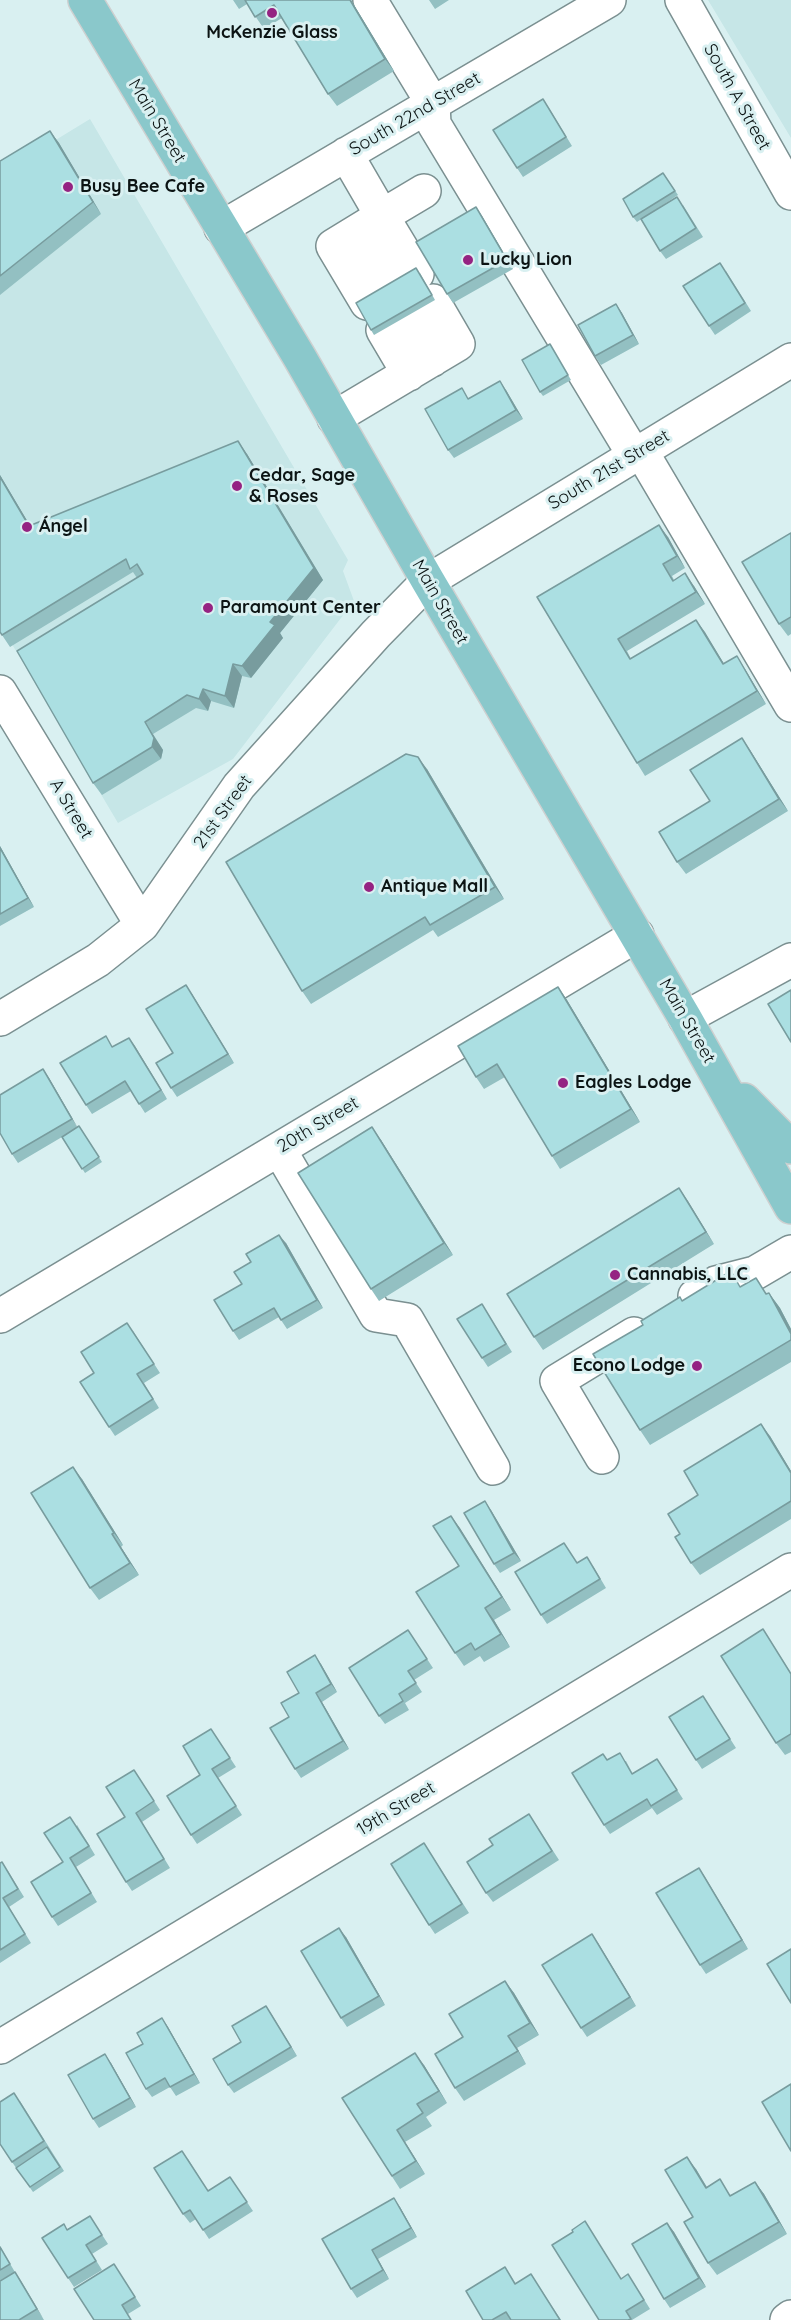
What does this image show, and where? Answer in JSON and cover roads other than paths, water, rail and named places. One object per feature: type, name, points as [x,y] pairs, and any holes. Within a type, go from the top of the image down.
[{"type":"main road","name":"Main Street","points":[[85,0],[334,418],[637,935],[791,1207]]},
{"type":"main road","points":[[717,1074],[791,1147]]},
{"type":"street","points":[[370,0],[433,104],[434,124],[791,705]]},
{"type":"street","name":"South 22nd Street","points":[[221,228],[609,0]]},
{"type":"street","name":"South A Street","points":[[682,0],[791,194]]},
{"type":"street","points":[[346,154],[369,224],[400,302],[420,367]]},
{"type":"street","points":[[334,418],[458,344],[400,302],[333,246],[424,191]]},
{"type":"street","name":"South 21st Street","points":[[428,580],[791,360]]},
{"type":"street","name":"21st Street","points":[[0,1019],[98,960],[142,925],[239,786],[376,634],[428,580]]},
{"type":"street","name":"A Street","points":[[0,692],[142,925]]},
{"type":"street","name":"20th Street","points":[[0,1316],[637,935]]},
{"type":"street","points":[[685,1018],[791,960]]},
{"type":"street","points":[[279,1149],[376,1315],[407,1320],[493,1468]]},
{"type":"street","points":[[602,1457],[557,1381],[716,1283],[755,1273],[791,1252]]},
{"type":"street","name":"19th Street","points":[[0,2047],[791,1570]]},
{"type":"street","points":[[786,2320],[791,2317]]},
{"type":"place","name":"McKenzie Glass","points":[[272,13]]},
{"type":"place","name":"Busy Bee Cafe","points":[[68,187]]},
{"type":"place","name":"Lucky Lion","points":[[468,260]]},
{"type":"place","name":"Cedar, Sage & Roses","points":[[237,486]]},
{"type":"place","name":"Ángel","points":[[27,527]]},
{"type":"place","name":"Paramount Center","points":[[208,608]]},
{"type":"place","name":"Antique Mall","points":[[369,887]]},
{"type":"place","name":"Eagles Lodge","points":[[563,1083]]},
{"type":"place","name":"Cannabis, LLC","points":[[615,1275]]},
{"type":"place","name":"Econo Lodge","points":[[697,1366]]}]
